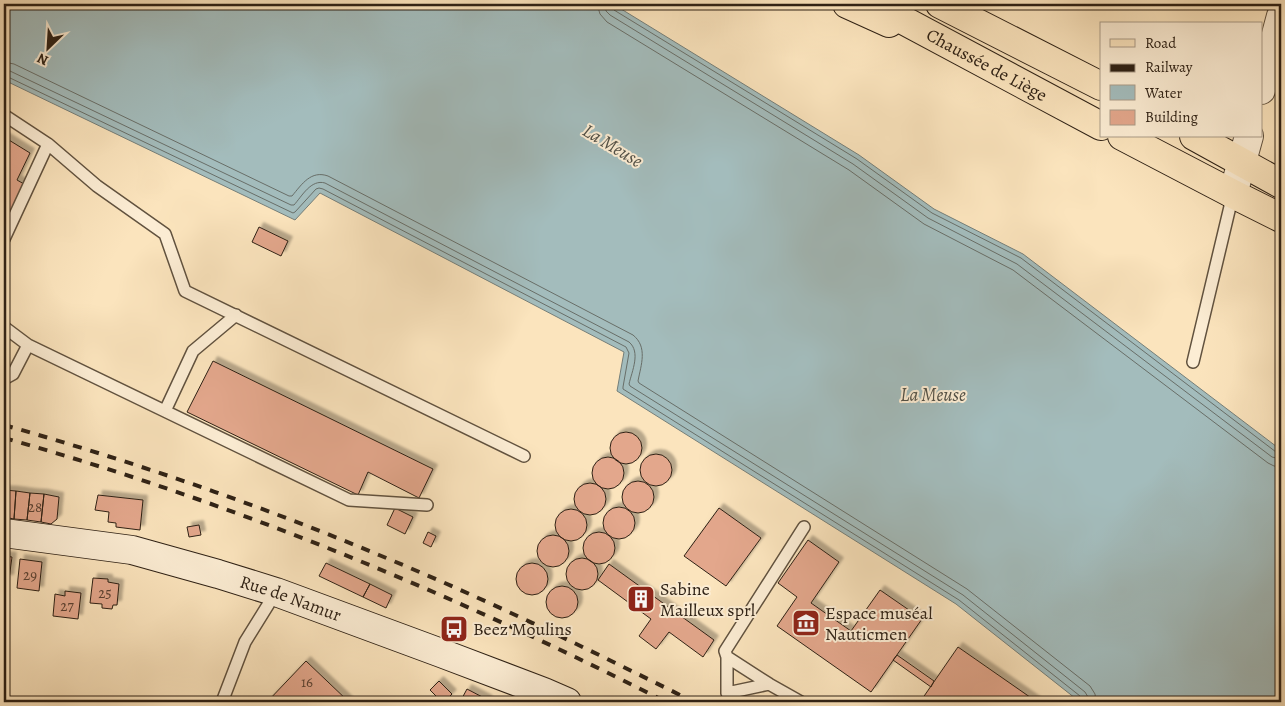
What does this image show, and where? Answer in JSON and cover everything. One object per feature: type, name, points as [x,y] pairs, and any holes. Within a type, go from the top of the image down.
[{"type":"main road","points":[[847,4],[1040,93]]},
{"type":"main road","name":"Chaussée de Liège","points":[[873,4],[1100,125]]},
{"type":"main road","name":"Chaussée de Liège","points":[[940,4],[1100,85]]},
{"type":"main road","points":[[1262,86],[1281,16]]},
{"type":"main road","points":[[1126,138],[1281,218]]},
{"type":"main road","points":[[1198,138],[1281,184]]},
{"type":"main road","points":[[1233,194],[1248,138]]},
{"type":"main road","name":"Rue de Namur","points":[[4,533],[132,550],[218,574],[276,592],[568,702]]},
{"type":"lane","points":[[4,115],[48,144],[97,186],[165,234],[185,290],[524,456]]},
{"type":"lane","points":[[4,239],[48,144]]},
{"type":"lane","points":[[1192,362],[1233,194]]},
{"type":"lane","points":[[165,411],[193,352],[236,315]]},
{"type":"lane","points":[[4,327],[28,346],[349,500],[427,505]]},
{"type":"lane","points":[[4,379],[14,374],[28,346]]},
{"type":"lane","points":[[769,684],[727,693],[727,657],[725,651],[804,527]]},
{"type":"lane","points":[[222,702],[245,642],[276,592]]},
{"type":"lane","points":[[727,657],[801,702]]},
{"type":"water","name":"La Meuse","points":[[4,4],[613,4],[859,155],[934,209],[1023,254],[1281,450],[1281,702],[1080,702],[956,604],[617,391],[624,352],[320,193],[295,220],[4,80]]},
{"type":"building","points":[[4,137],[30,153],[17,180],[24,184],[4,225]]},
{"type":"building","points":[[259,227],[288,241],[281,256],[252,242]]},
{"type":"building","points":[[213,361],[433,469],[419,498],[368,472],[358,495],[187,412]]},
{"type":"building","points":[[626,432],[637,437],[642,448],[637,459],[626,464],[615,459],[610,448],[615,437]]},
{"type":"building","points":[[656,454],[662,455],[667,459],[671,464],[671,476],[667,481],[662,485],[656,486],[650,485],[645,481],[641,476],[640,470],[641,464],[645,459],[650,455]]},
{"type":"building","points":[[608,457],[614,458],[619,462],[623,467],[623,479],[619,484],[614,488],[608,489],[602,488],[597,484],[593,479],[592,473],[593,467],[597,462],[602,458]]},
{"type":"building","points":[[638,481],[644,482],[649,486],[653,491],[653,503],[649,508],[644,512],[638,513],[632,512],[627,508],[623,503],[622,497],[623,491],[627,486],[632,482]]},
{"type":"building","points":[[590,483],[596,484],[601,488],[605,493],[605,505],[601,510],[596,514],[590,515],[584,514],[579,510],[575,505],[574,499],[575,493],[579,488],[584,484]]},
{"type":"building","points":[[4,490],[16,491],[14,519],[4,517]]},
{"type":"building","points":[[16,491],[30,493],[27,520],[14,519]]},
{"type":"building","points":[[30,493],[44,494],[41,522],[27,520]]},
{"type":"building","points":[[44,494],[59,497],[57,519],[51,524],[41,522]]},
{"type":"building","points":[[98,495],[143,500],[140,530],[116,527],[116,523],[108,522],[109,512],[95,510]]},
{"type":"building","points":[[619,507],[625,508],[630,512],[634,517],[634,529],[630,534],[625,538],[619,539],[613,538],[608,534],[604,529],[603,523],[604,517],[608,512],[613,508]]},
{"type":"building","points":[[395,508],[413,517],[405,534],[387,525]]},
{"type":"building","points":[[719,508],[761,538],[726,586],[684,556]]},
{"type":"building","points":[[571,509],[577,510],[582,514],[586,519],[586,531],[582,536],[577,540],[571,541],[565,540],[560,536],[556,531],[555,525],[556,519],[560,514],[565,510]]},
{"type":"building","points":[[199,525],[201,535],[189,537],[187,527]]},
{"type":"building","points":[[428,532],[436,536],[431,547],[423,543]]},
{"type":"building","points":[[599,532],[605,533],[610,537],[614,542],[614,554],[610,559],[605,563],[599,564],[593,563],[588,559],[584,554],[583,548],[584,542],[588,537],[593,533]]},
{"type":"building","points":[[553,535],[559,536],[564,540],[568,545],[568,557],[564,562],[559,566],[553,567],[547,566],[542,562],[538,557],[537,551],[538,545],[542,540],[547,536]]},
{"type":"building","points":[[808,540],[839,562],[811,603],[851,631],[880,590],[922,619],[871,692],[777,626],[797,597],[778,583]]},
{"type":"building","points":[[4,556],[12,557],[9,579],[5,579],[4,584]]},
{"type":"building","points":[[582,558],[588,559],[593,563],[597,568],[597,580],[593,585],[588,589],[582,590],[576,589],[571,585],[567,580],[566,574],[567,568],[571,563],[576,559]]},
{"type":"building","points":[[20,559],[42,562],[39,591],[17,588]]},
{"type":"building","points":[[326,563],[370,584],[363,597],[319,576]]},
{"type":"building","points":[[532,563],[538,564],[543,568],[547,573],[547,585],[543,590],[538,594],[532,595],[526,594],[521,590],[517,585],[516,579],[517,573],[521,568],[526,564]]},
{"type":"building","name":"Sabine Mailleux sprl","points":[[609,564],[714,640],[703,657],[669,632],[656,649],[639,636],[651,619],[598,580]]},
{"type":"building","points":[[93,578],[108,579],[108,582],[119,584],[117,605],[113,605],[112,609],[102,608],[102,604],[90,603]]},
{"type":"building","points":[[370,584],[392,595],[386,608],[363,597]]},
{"type":"building","points":[[562,586],[568,587],[573,591],[577,596],[577,608],[573,613],[568,617],[562,618],[556,617],[551,613],[547,608],[546,602],[547,596],[551,591],[556,587]]},
{"type":"building","points":[[65,591],[81,593],[78,619],[53,616],[55,594],[65,596]]},
{"type":"building","points":[[958,647],[1037,702],[920,702]]},
{"type":"building","points":[[897,655],[934,681],[931,687],[893,660]]},
{"type":"building","points":[[306,661],[349,702],[267,702]]},
{"type":"building","points":[[439,681],[452,694],[444,702],[430,690]]},
{"type":"building","points":[[467,689],[488,700],[487,702],[460,702]]},
{"type":"railway","points":[[4,425],[99,453],[193,484],[333,536],[498,607],[694,702]]},
{"type":"railway","points":[[4,438],[174,491],[258,521],[341,554],[505,624],[666,702]]},
{"type":"place","name":"Sabine Mailleux sprl","points":[[641,599]]},
{"type":"place","name":"Espace muséal Nauticmen","points":[[806,623]]},
{"type":"place","name":"Beez Moulins","points":[[454,629]]}]
